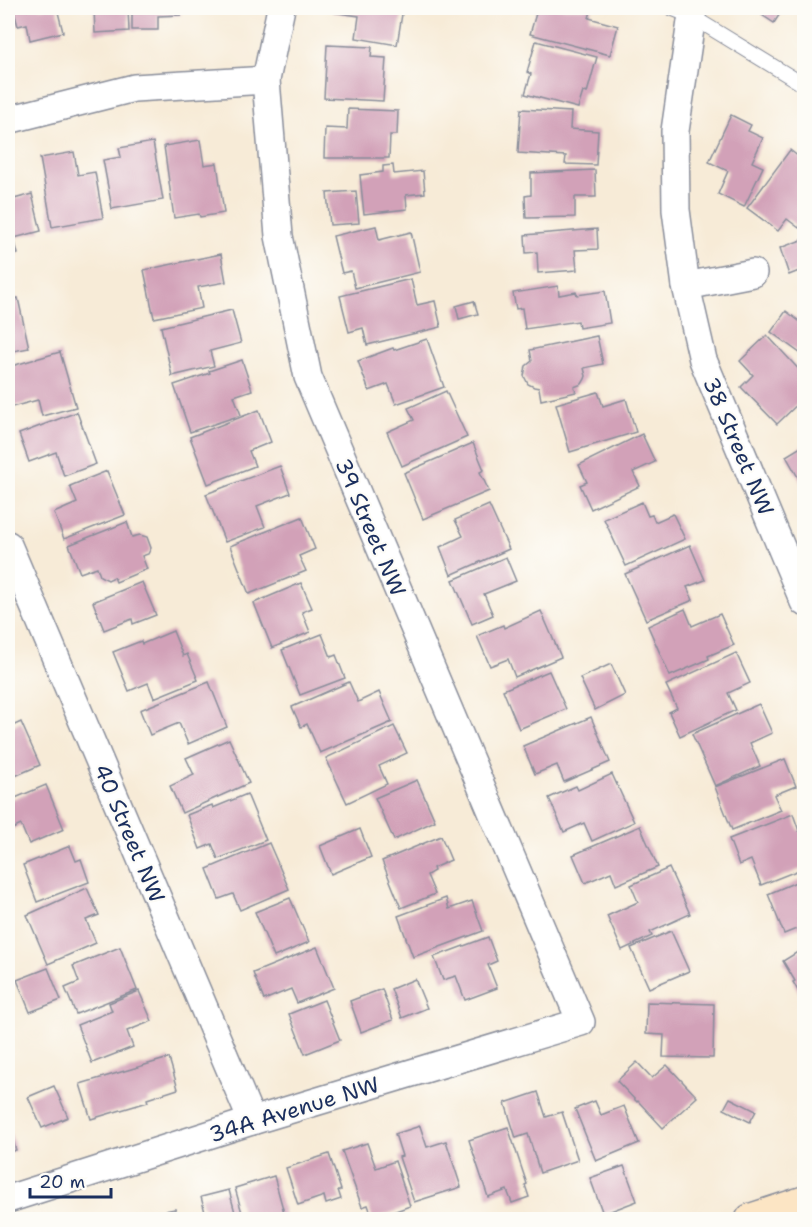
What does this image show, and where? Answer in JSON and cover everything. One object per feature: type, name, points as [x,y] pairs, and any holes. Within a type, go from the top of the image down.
[{"type":"main road","points":[[752,1220],[804,1203]]},
{"type":"street","name":"39 Street NW","points":[[281,8],[266,80],[279,236],[308,377],[581,1022]]},
{"type":"street","name":"38 Street NW","points":[[685,10],[675,131],[676,210],[686,286],[704,360],[804,602]]},
{"type":"street","points":[[8,120],[134,88],[266,80]]},
{"type":"street","points":[[686,286],[753,273]]},
{"type":"street","name":"40 Street NW","points":[[8,545],[252,1121]]},
{"type":"street","name":"34A Avenue NW","points":[[8,1199],[252,1121],[581,1022]]},
{"type":"lane","points":[[685,10],[804,85]]},
{"type":"building","points":[[13,8],[57,8],[63,32],[30,40],[27,24],[18,26]]},
{"type":"building","points":[[94,8],[128,8],[129,31],[95,33]]},
{"type":"building","points":[[132,8],[181,8],[181,15],[158,16],[158,30],[132,30]]},
{"type":"building","points":[[332,8],[403,8],[397,45],[356,38],[359,16],[332,12]]},
{"type":"building","points":[[535,8],[592,8],[589,18],[618,26],[610,55],[530,34],[537,10]]},
{"type":"building","points":[[755,8],[788,8],[785,14],[781,12],[774,23],[762,15],[764,12]]},
{"type":"building","points":[[536,41],[597,57],[587,93],[583,92],[578,108],[525,94],[531,74],[527,72]]},
{"type":"building","points":[[327,45],[372,47],[371,57],[386,58],[383,101],[324,98]]},
{"type":"building","points":[[348,109],[398,111],[397,135],[390,135],[389,158],[324,158],[325,128],[347,129]]},
{"type":"building","points":[[521,109],[571,112],[570,129],[598,131],[596,165],[565,164],[566,156],[518,153]]},
{"type":"building","points":[[731,115],[751,125],[748,131],[763,138],[752,162],[763,167],[744,207],[718,194],[728,171],[709,162]]},
{"type":"building","points":[[200,140],[204,165],[217,163],[224,213],[174,218],[164,146]]},
{"type":"building","points":[[153,142],[163,200],[112,209],[103,160],[121,157],[119,148]]},
{"type":"building","points":[[790,150],[804,161],[804,220],[799,228],[787,219],[778,231],[747,208]]},
{"type":"building","points":[[74,152],[78,175],[95,172],[103,218],[52,227],[40,158]]},
{"type":"building","points":[[393,165],[394,174],[423,171],[425,193],[406,195],[407,209],[364,214],[360,175],[383,172],[383,166]]},
{"type":"building","points":[[595,170],[596,197],[575,197],[575,217],[526,218],[525,196],[531,195],[531,173]]},
{"type":"building","points":[[8,177],[14,199],[32,194],[41,231],[14,238],[18,254],[8,256]]},
{"type":"building","points":[[356,191],[359,223],[330,225],[327,193]]},
{"type":"building","points":[[376,226],[379,240],[411,232],[420,272],[355,288],[351,271],[342,273],[333,236]]},
{"type":"building","points":[[597,229],[598,249],[575,250],[577,270],[538,273],[537,252],[526,253],[525,235]]},
{"type":"building","points":[[804,239],[804,269],[789,275],[780,248]]},
{"type":"building","points":[[221,254],[226,282],[198,287],[202,308],[154,318],[144,270]]},
{"type":"building","points":[[411,279],[417,305],[435,301],[441,327],[367,345],[363,328],[349,332],[340,296]]},
{"type":"building","points":[[558,286],[559,295],[605,291],[610,323],[579,328],[578,321],[525,329],[522,308],[516,309],[513,293]]},
{"type":"building","points":[[18,298],[29,348],[8,352],[8,300]]},
{"type":"building","points":[[474,301],[478,314],[459,319],[456,306]]},
{"type":"building","points":[[232,310],[241,343],[210,351],[214,366],[172,376],[161,327]]},
{"type":"building","points":[[786,311],[799,321],[804,314],[804,356],[771,332]]},
{"type":"building","points":[[767,335],[804,375],[804,398],[777,424],[741,387],[753,375],[740,361]]},
{"type":"building","points":[[597,336],[603,364],[584,368],[586,376],[582,384],[574,387],[576,392],[541,400],[539,388],[528,384],[524,376],[526,366],[532,361],[530,350]]},
{"type":"building","points":[[427,339],[444,387],[396,404],[388,384],[369,391],[358,361]]},
{"type":"building","points":[[60,352],[76,407],[42,416],[38,400],[8,408],[8,367]]},
{"type":"building","points":[[242,360],[252,390],[234,396],[241,415],[190,432],[174,385]]},
{"type":"building","points":[[446,391],[467,437],[402,466],[387,432],[414,420],[408,408]]},
{"type":"building","points":[[598,392],[603,406],[626,399],[636,432],[570,452],[556,404]]},
{"type":"building","points":[[259,410],[271,442],[249,451],[255,466],[208,484],[190,437]]},
{"type":"building","points":[[77,412],[96,464],[64,476],[56,452],[29,462],[19,434]]},
{"type":"building","points":[[642,434],[655,462],[633,472],[640,486],[591,509],[580,485],[587,482],[579,465]]},
{"type":"building","points":[[473,443],[484,470],[480,472],[489,491],[423,519],[404,473]]},
{"type":"building","points":[[804,445],[804,485],[803,486],[786,456]]},
{"type":"building","points":[[280,466],[290,493],[257,506],[265,527],[225,542],[206,494]]},
{"type":"building","points":[[107,471],[125,515],[64,539],[54,513],[77,503],[70,486]]},
{"type":"building","points":[[642,502],[648,516],[652,515],[655,522],[673,514],[685,539],[626,566],[604,519]]},
{"type":"building","points":[[489,505],[509,549],[451,575],[440,547],[463,536],[455,520]]},
{"type":"building","points":[[302,517],[315,549],[299,556],[306,571],[249,594],[230,546]]},
{"type":"building","points":[[127,522],[132,537],[140,535],[147,537],[151,548],[148,554],[142,556],[147,569],[116,582],[114,577],[108,580],[100,576],[97,567],[80,573],[69,545]]},
{"type":"building","points":[[690,545],[705,580],[687,587],[693,600],[646,620],[625,574]]},
{"type":"building","points":[[506,557],[516,581],[484,594],[493,615],[472,624],[453,580]]},
{"type":"building","points":[[142,582],[156,615],[133,624],[132,619],[104,630],[93,602]]},
{"type":"building","points":[[301,583],[312,608],[302,612],[310,632],[272,648],[254,603]]},
{"type":"building","points":[[685,609],[692,626],[720,614],[734,645],[670,676],[648,626]]},
{"type":"building","points":[[541,611],[561,657],[515,677],[508,659],[490,666],[477,636],[503,625],[504,628]]},
{"type":"building","points":[[173,631],[183,656],[187,654],[198,680],[154,698],[148,683],[129,691],[113,652],[141,641],[142,644]]},
{"type":"building","points":[[322,634],[331,657],[336,655],[345,678],[300,695],[282,650]]},
{"type":"building","points":[[736,653],[750,683],[728,693],[736,710],[680,736],[669,712],[677,708],[666,685]]},
{"type":"building","points":[[611,664],[625,695],[595,710],[580,678]]},
{"type":"building","points":[[549,671],[566,709],[519,729],[503,690]]},
{"type":"building","points":[[209,682],[227,727],[188,744],[179,723],[150,735],[140,710]]},
{"type":"building","points":[[349,682],[358,702],[379,692],[392,722],[320,753],[307,724],[301,727],[292,707]]},
{"type":"building","points":[[759,704],[772,733],[750,743],[760,766],[715,786],[692,734]]},
{"type":"building","points":[[591,717],[610,762],[564,782],[557,765],[535,774],[523,746]]},
{"type":"building","points":[[21,722],[40,765],[8,779],[8,728]]},
{"type":"building","points":[[394,726],[407,753],[379,766],[387,784],[347,803],[326,758]]},
{"type":"building","points":[[229,739],[249,783],[182,813],[170,786],[194,775],[186,758]]},
{"type":"building","points":[[785,759],[796,786],[774,795],[781,810],[732,830],[715,787]]},
{"type":"building","points":[[612,774],[634,822],[592,841],[584,823],[564,832],[549,798],[576,786],[578,790]]},
{"type":"building","points":[[417,780],[435,821],[394,840],[375,798]]},
{"type":"building","points":[[46,785],[64,829],[29,844],[21,825],[8,831],[8,801]]},
{"type":"building","points":[[247,794],[266,840],[218,859],[212,844],[200,849],[187,815],[212,805],[213,808]]},
{"type":"building","points":[[793,814],[799,831],[804,829],[804,868],[761,885],[751,860],[739,865],[729,839]]},
{"type":"building","points":[[640,826],[658,867],[616,885],[611,872],[585,883],[573,855]]},
{"type":"building","points":[[360,829],[371,857],[331,874],[320,846]]},
{"type":"building","points":[[441,836],[451,860],[433,868],[434,871],[427,875],[435,894],[401,908],[382,861]]},
{"type":"building","points":[[269,843],[289,889],[240,910],[233,894],[219,899],[207,869]]},
{"type":"building","points":[[70,846],[76,861],[81,859],[89,882],[37,902],[23,865]]},
{"type":"building","points":[[669,868],[690,914],[650,932],[652,936],[622,950],[607,916],[638,902],[631,885]]},
{"type":"building","points":[[804,875],[804,926],[784,934],[768,894],[803,879]]},
{"type":"building","points":[[87,888],[99,915],[86,920],[96,943],[48,964],[27,915]]},
{"type":"building","points":[[290,898],[309,942],[274,957],[255,912]]},
{"type":"building","points":[[446,898],[449,909],[472,901],[483,931],[413,957],[398,916]]},
{"type":"building","points":[[671,931],[689,971],[649,988],[631,948]]},
{"type":"building","points":[[488,937],[497,961],[488,965],[497,988],[465,1000],[456,976],[443,980],[434,957]]},
{"type":"building","points":[[120,947],[137,990],[76,1014],[65,988],[79,982],[73,966]]},
{"type":"building","points":[[317,947],[334,988],[297,1003],[291,989],[264,1000],[253,973]]},
{"type":"building","points":[[804,948],[804,1001],[783,961]]},
{"type":"building","points":[[48,968],[61,1000],[30,1012],[17,980]]},
{"type":"building","points":[[415,979],[427,1008],[402,1018],[391,989]]},
{"type":"building","points":[[382,989],[393,1020],[361,1032],[350,1001]]},
{"type":"building","points":[[139,991],[152,1021],[127,1031],[133,1047],[92,1063],[77,1025],[112,1011],[109,1003]]},
{"type":"building","points":[[324,1000],[340,1040],[305,1054],[289,1014]]},
{"type":"building","points":[[647,1002],[714,1004],[713,1058],[663,1057],[664,1035],[646,1034]]},
{"type":"building","points":[[169,1058],[178,1089],[147,1099],[148,1102],[91,1119],[80,1084]]},
{"type":"building","points":[[637,1062],[652,1078],[667,1065],[697,1097],[663,1128],[617,1081]]},
{"type":"building","points":[[54,1086],[68,1117],[42,1128],[28,1097]]},
{"type":"building","points":[[538,1092],[546,1117],[562,1112],[578,1160],[540,1173],[528,1134],[516,1138],[505,1103]]},
{"type":"building","points":[[730,1098],[756,1111],[750,1122],[724,1109]]},
{"type":"building","points":[[595,1101],[601,1115],[624,1106],[639,1143],[596,1161],[575,1109]]},
{"type":"building","points":[[8,1126],[16,1150],[8,1153]]},
{"type":"building","points":[[420,1126],[427,1147],[446,1141],[461,1187],[414,1202],[399,1157],[402,1156],[395,1134]]},
{"type":"building","points":[[508,1127],[527,1184],[525,1185],[529,1197],[512,1203],[507,1190],[488,1197],[469,1140]]},
{"type":"building","points":[[367,1143],[376,1168],[395,1161],[410,1206],[373,1219],[368,1205],[362,1207],[342,1151]]},
{"type":"building","points":[[329,1154],[341,1190],[338,1190],[341,1199],[326,1204],[324,1196],[298,1205],[286,1168]]},
{"type":"building","points":[[624,1166],[637,1201],[603,1214],[590,1178]]},
{"type":"building","points":[[274,1176],[286,1220],[244,1220],[235,1188]]},
{"type":"building","points":[[229,1190],[237,1220],[207,1220],[201,1197]]},
{"type":"building","points":[[175,1209],[177,1220],[138,1220],[137,1217]]}]
